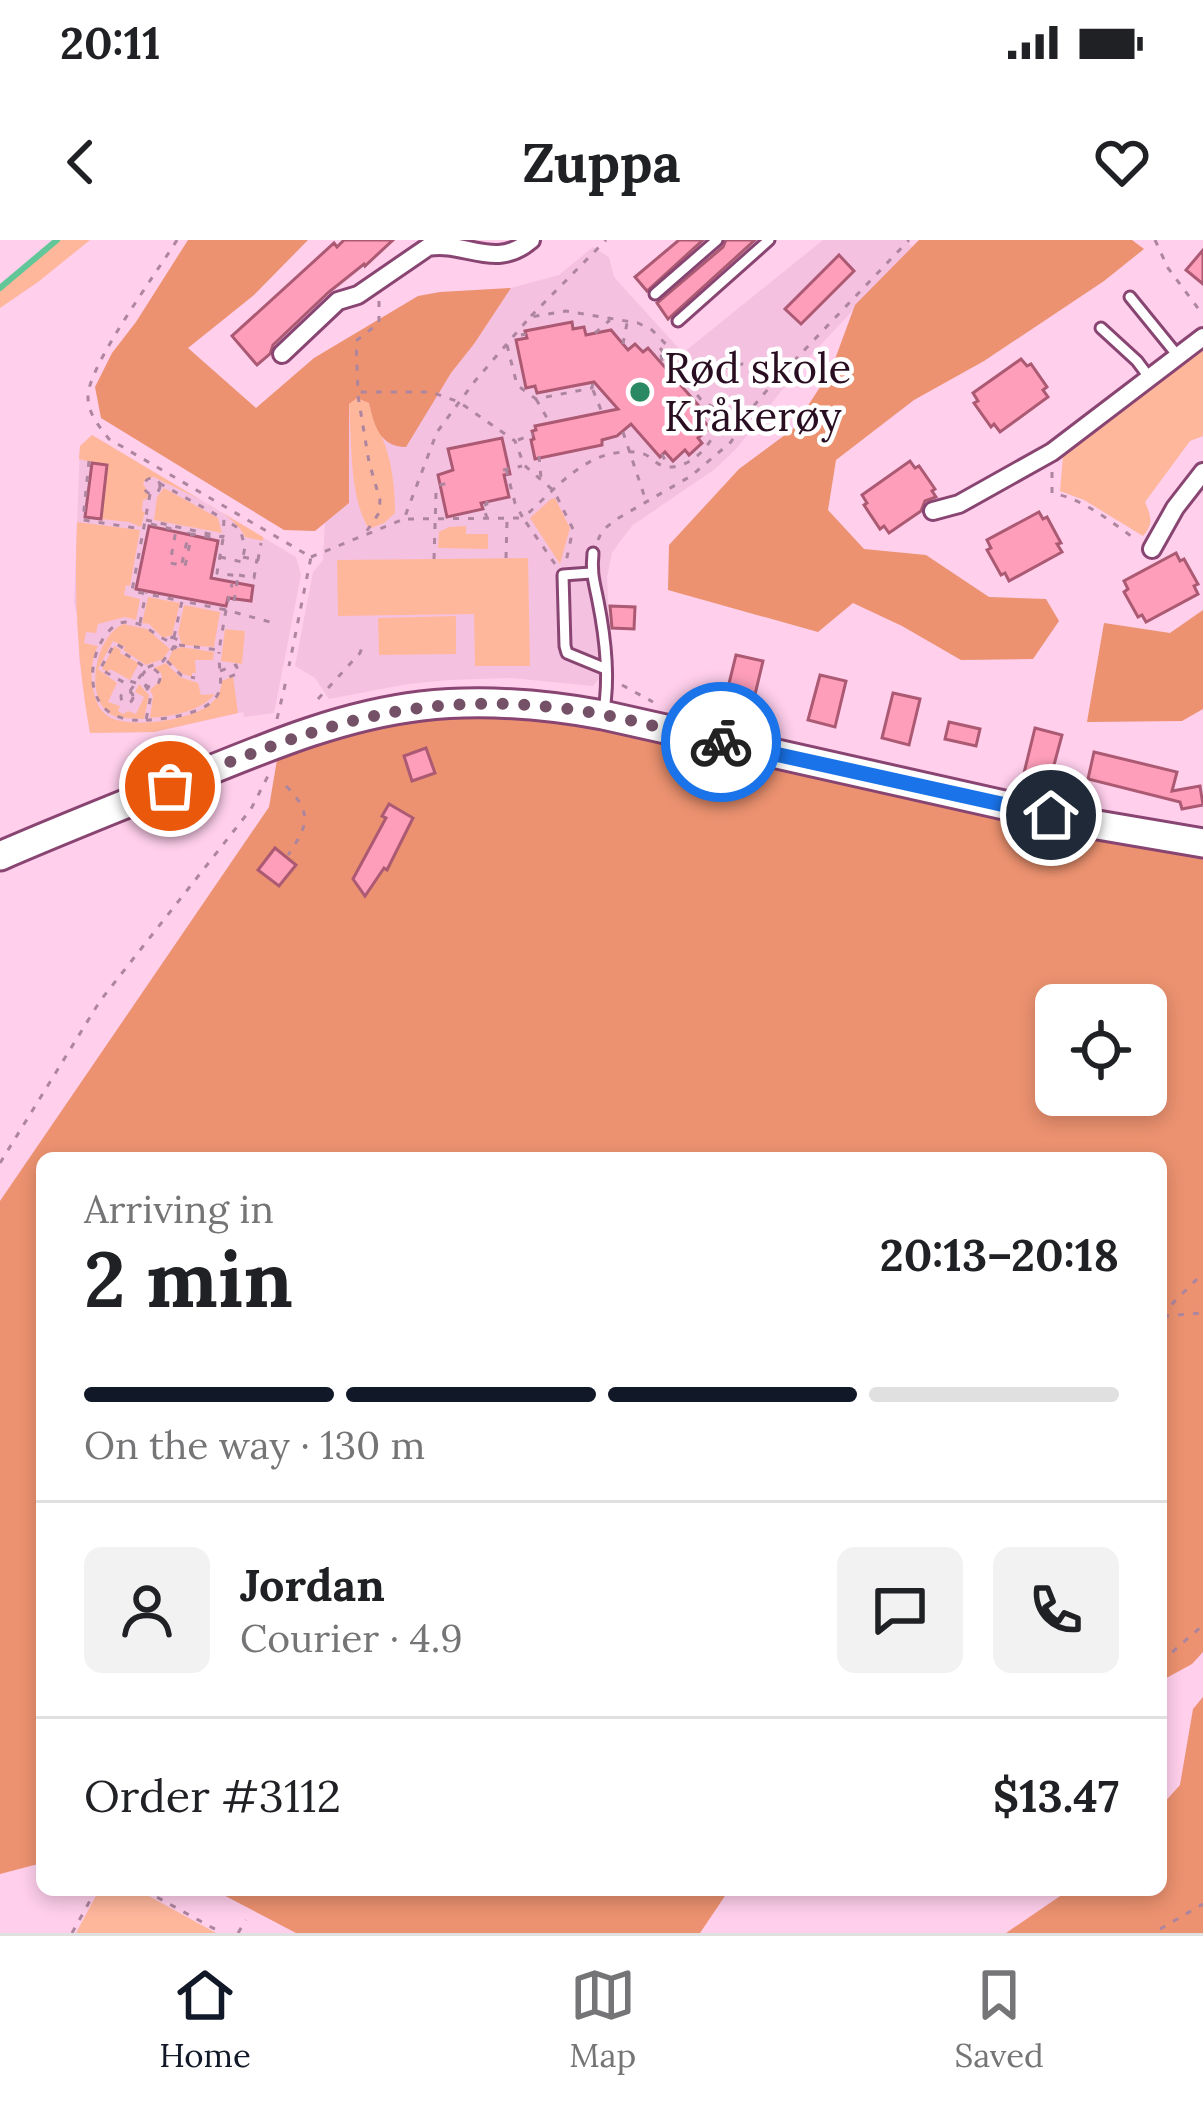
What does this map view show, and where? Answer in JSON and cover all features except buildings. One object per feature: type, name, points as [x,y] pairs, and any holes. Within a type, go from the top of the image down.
[{"type":"main road","points":[[0,856],[278,742],[356,718],[422,706],[485,702],[603,715],[1080,822],[1203,843]]},
{"type":"street","points":[[282,355],[338,302],[358,295],[428,247],[440,243],[507,254],[531,240]]},
{"type":"street","points":[[933,511],[959,504],[1052,452],[1203,337]]},
{"type":"street","points":[[1152,549],[1203,472]]},
{"type":"lane","points":[[655,294],[717,240]]},
{"type":"lane","points":[[678,321],[769,240]]},
{"type":"lane","points":[[1130,297],[1178,356]]},
{"type":"lane","points":[[1100,328],[1149,377]]},
{"type":"lane","points":[[593,553],[591,573],[608,687],[603,715]]},
{"type":"lane","points":[[591,573],[563,575],[567,653],[606,669]]},
{"type":"path","points":[[178,240],[91,374],[87,401],[93,417],[109,439],[133,455],[310,557]]},
{"type":"path","points":[[404,519],[432,443],[459,402],[519,328],[606,240]]},
{"type":"path","points":[[593,553],[602,531],[615,520],[692,476],[730,442],[774,382],[908,240]]},
{"type":"path","points":[[1155,240],[1168,268],[1203,315]]},
{"type":"path","points":[[363,537],[379,513],[380,500],[358,392],[356,341],[379,323],[373,285]]},
{"type":"path","points":[[530,316],[566,311],[645,326],[692,371],[756,365],[774,382]]},
{"type":"path","points":[[596,333],[611,319]]},
{"type":"path","points":[[623,344],[627,322]]},
{"type":"path","points":[[519,328],[523,336]]},
{"type":"path","points":[[506,343],[517,385],[550,423]]},
{"type":"path","points":[[660,348],[702,401],[746,415]]},
{"type":"path","points":[[662,362],[661,356],[666,362],[670,359]]},
{"type":"path","points":[[596,377],[592,388],[603,415]]},
{"type":"path","points":[[531,387],[532,398]]},
{"type":"path","points":[[532,398],[592,388]]},
{"type":"path","points":[[358,392],[431,392],[459,402],[515,441],[524,466],[554,491],[573,529],[563,575]]},
{"type":"path","points":[[310,557],[404,519],[523,518],[584,465],[605,455],[644,454],[667,467],[684,463],[715,437],[720,422],[717,409]]},
{"type":"path","points":[[704,411],[717,409]]},
{"type":"path","points":[[622,431],[647,502]]},
{"type":"path","points":[[515,441],[533,434]]},
{"type":"path","points":[[1052,452],[1052,493],[1089,507],[1152,549]]},
{"type":"path","points":[[662,454],[667,467]]},
{"type":"path","points":[[539,456],[541,479]]},
{"type":"path","points":[[88,461],[83,520],[144,529]]},
{"type":"path","points":[[684,463],[692,476]]},
{"type":"path","points":[[524,466],[505,470],[515,503],[563,575]]},
{"type":"path","points":[[219,650],[176,646],[139,625],[115,624],[99,647],[93,671],[96,694],[104,711],[120,719],[146,720],[192,711],[208,704],[219,690],[219,650],[230,611],[242,559],[244,537],[239,529],[153,478],[146,481],[148,521],[132,591],[230,611],[270,622]]},
{"type":"path","points":[[150,494],[159,490],[159,483]]},
{"type":"path","points":[[434,559],[436,493],[439,485],[449,483]]},
{"type":"path","points":[[487,501],[483,506],[488,520]]},
{"type":"path","points":[[506,558],[508,519]]},
{"type":"path","points":[[224,520],[218,573],[254,578],[261,543]]},
{"type":"path","points":[[148,521],[220,537]]},
{"type":"path","points":[[148,521],[176,530],[170,563],[185,566],[192,534],[220,537]]},
{"type":"path","points":[[182,565],[189,530]]},
{"type":"path","points":[[220,557],[257,559]]},
{"type":"path","points":[[289,666],[310,557]]},
{"type":"path","points":[[230,611],[232,584]]},
{"type":"path","points":[[139,625],[146,593]]},
{"type":"path","points":[[169,641],[175,637],[182,601]]},
{"type":"path","points":[[130,691],[149,668],[166,659],[179,639],[175,637]]},
{"type":"path","points":[[318,699],[360,653],[364,642]]},
{"type":"path","points":[[136,683],[124,683],[100,669],[115,643],[123,648],[121,652],[158,672],[160,681],[146,685]]},
{"type":"path","points":[[166,659],[181,675],[195,678]]},
{"type":"path","points":[[219,671],[236,665],[239,673],[220,681]]},
{"type":"path","points":[[146,720],[151,695],[142,677],[149,668]]},
{"type":"path","points":[[277,721],[286,681]]},
{"type":"path","points":[[0,1163],[100,1001],[251,809],[277,759]]},
{"type":"path","points":[[286,786],[305,813],[303,832],[288,856]]},
{"type":"path","points":[[1167,1309],[1203,1273]]},
{"type":"path","points":[[1167,1297],[1176,1300]]},
{"type":"path","points":[[1167,1315],[1203,1313]]},
{"type":"path","points":[[1167,1657],[1203,1625]]},
{"type":"path","points":[[72,1933],[93,1896]]},
{"type":"path","points":[[155,1896],[222,1933]]},
{"type":"path","points":[[1160,1929],[1203,1904]]},
{"type":"path","points":[[238,1933],[246,1920]]},
{"type":"shaded area","points":[[54,240],[90,240],[0,308],[0,285]]},
{"type":"shaded area","points":[[188,240],[308,240],[254,295],[188,348],[256,408],[314,358],[418,296],[511,288],[406,447],[384,439],[369,403],[357,398],[349,404],[349,503],[315,531],[284,530],[101,418],[95,387],[112,353]]},
{"type":"shaded area","points":[[823,240],[906,240],[912,247],[799,368],[737,448],[715,469],[633,525],[621,540],[612,553],[607,577],[611,663],[593,686],[511,678],[449,680],[329,699],[315,678],[295,666],[313,572],[323,560],[325,519],[349,502],[349,404],[451,373],[511,288],[559,275],[593,247],[609,257],[614,277],[683,353]]},
{"type":"shaded area","points":[[919,240],[1132,240],[1144,249],[984,361],[914,400],[836,460],[828,510],[864,549],[926,555],[989,597],[1046,599],[1059,621],[1033,659],[961,660],[853,603],[818,632],[668,590],[669,545],[739,469],[793,429],[831,370],[855,305]]},
{"type":"shaded area","points":[[1203,350],[1203,436],[1190,441],[1145,502],[1150,520],[1143,536],[1060,491],[1063,457]]},
{"type":"shaded area","points":[[357,397],[369,403],[387,451],[394,489],[395,513],[369,529],[358,502],[353,469],[349,404]]},
{"type":"shaded area","points":[[92,435],[296,557],[301,575],[274,713],[244,717],[243,712],[154,732],[90,733],[74,604],[80,446]]},
{"type":"shaded area","points":[[92,435],[203,501],[154,477],[143,483],[149,495],[143,500],[141,527],[101,519],[107,466],[79,459],[80,446]]},
{"type":"shaded area","points":[[164,488],[218,518],[222,533],[154,520],[157,497]]},
{"type":"shaded area","points":[[555,498],[570,528],[560,564],[530,518]]},
{"type":"shaded area","points":[[219,511],[263,537],[263,541],[245,537]]},
{"type":"shaded area","points":[[77,522],[140,530],[130,586],[126,585],[124,595],[140,599],[136,620],[125,617],[98,624],[96,633],[86,632],[84,643],[98,646],[92,678],[101,710],[130,722],[174,719],[209,705],[222,681],[233,676],[238,713],[154,732],[90,733],[78,628]]},
{"type":"shaded area","points":[[466,526],[466,534],[488,534],[488,549],[438,548],[439,532]]},
{"type":"shaded area","points":[[528,558],[530,666],[475,666],[474,614],[338,616],[337,560]]},
{"type":"shaded area","points":[[148,597],[180,603],[172,635],[163,638],[142,623]]},
{"type":"shaded area","points":[[184,605],[220,612],[214,647],[182,645],[178,633]]},
{"type":"shaded area","points":[[1203,610],[1203,709],[1182,721],[1087,722],[1104,623],[1170,633]]},
{"type":"shaded area","points":[[456,616],[456,654],[379,655],[378,618]]},
{"type":"shaded area","points":[[124,624],[147,629],[170,649],[163,659],[146,665],[113,641],[98,669],[117,683],[108,702],[120,706],[118,711],[123,714],[136,714],[144,697],[135,692],[139,684],[149,695],[144,719],[114,716],[104,708],[95,683],[96,668],[106,641]]},
{"type":"shaded area","points":[[225,629],[245,631],[242,664],[221,661]]},
{"type":"shaded area","points":[[114,646],[139,663],[130,680],[102,669]]},
{"type":"shaded area","points":[[181,647],[214,652],[213,660],[195,660],[192,677],[181,673],[168,660]]},
{"type":"shaded area","points":[[166,663],[180,677],[198,683],[201,695],[215,694],[194,709],[150,718],[150,690],[162,679],[154,668]]},
{"type":"shaded area","points":[[526,707],[1203,853],[1203,1652],[1167,1678],[1167,1152],[36,1152],[36,1865],[0,1874],[0,1201],[269,807],[278,754],[358,723]]},
{"type":"shaded area","points":[[1203,1697],[1203,1933],[1006,1933],[1060,1896],[1167,1896],[1167,1799],[1180,1785],[1193,1709]]},
{"type":"shaded area","points":[[96,1896],[149,1896],[216,1933],[76,1933]]},
{"type":"shaded area","points":[[225,1896],[725,1896],[700,1933],[296,1933]]},
{"type":"waterway","points":[[0,288],[57,240]]},
{"type":"way so far","points":[[170,786],[327,726],[422,706],[485,702],[565,708],[721,742]]},
{"type":"place","name":"Rød skole Kråkerøy","points":[[640,392]]},
{"type":"route","points":[[721,742],[1051,815]]}]
